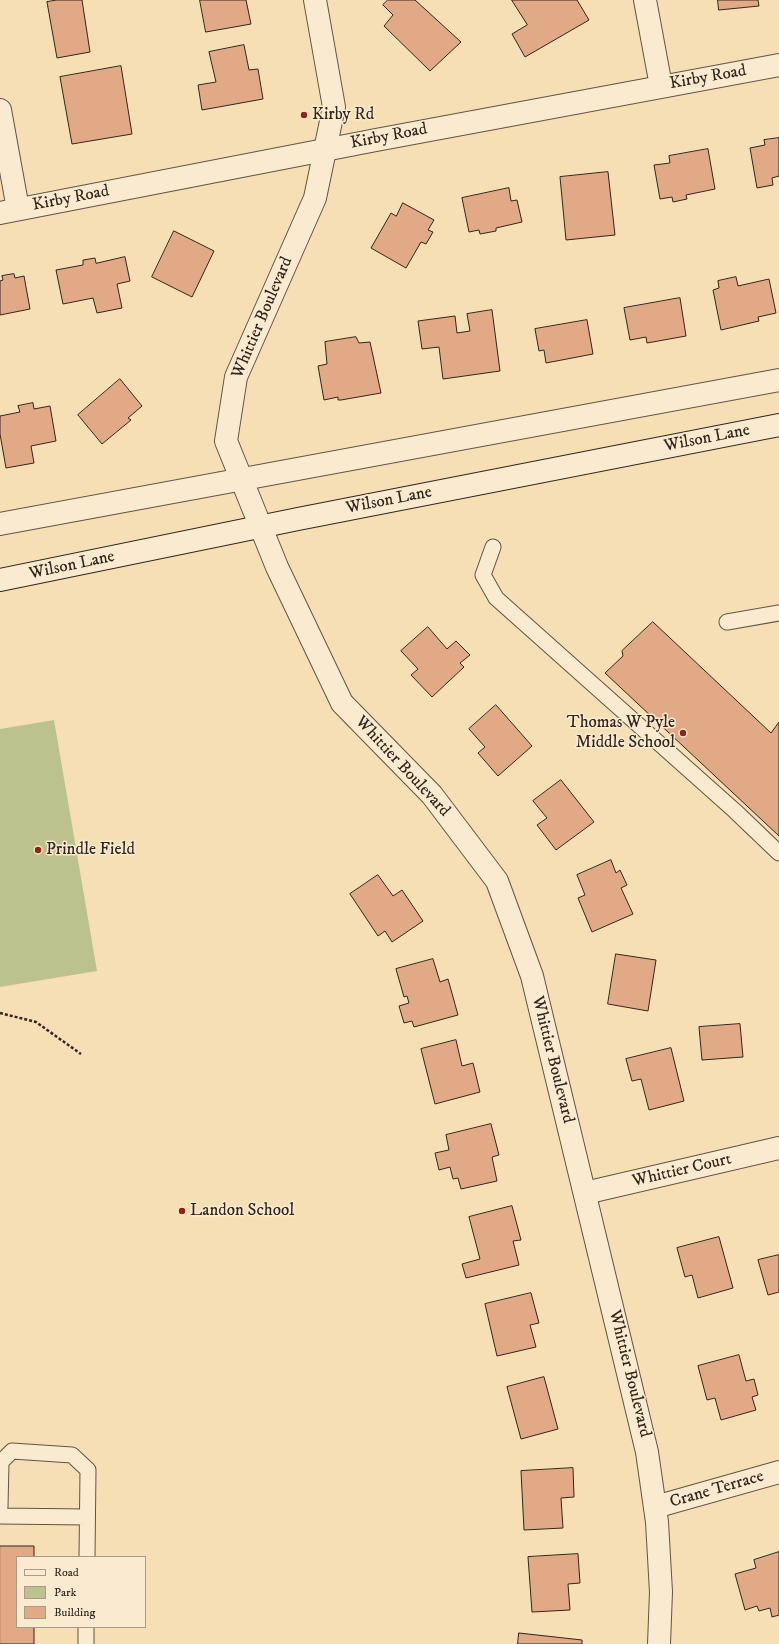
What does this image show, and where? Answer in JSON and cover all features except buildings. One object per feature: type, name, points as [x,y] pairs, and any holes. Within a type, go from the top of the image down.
[{"type":"street","name":"Whittier Boulevard","points":[[315,0],[334,108],[315,198],[236,377],[226,441],[240,480],[277,567],[342,703],[432,795],[497,881],[532,976],[647,1452],[655,1507],[661,1592],[659,1644]]},
{"type":"street","points":[[646,0],[660,86]]},
{"type":"street","name":"Kirby Road","points":[[9,211],[660,86],[779,65]]},
{"type":"street","points":[[0,110],[9,211]]},
{"type":"street","points":[[0,524],[779,380]]},
{"type":"street","name":"Wilson Lane","points":[[0,580],[298,518],[779,425]]},
{"type":"street","name":"Whittier Court","points":[[585,1193],[779,1148]]},
{"type":"street","name":"Crane Terrace","points":[[655,1507],[779,1472]]},
{"type":"lane","points":[[493,547],[483,575],[496,598],[735,811],[779,854]]},
{"type":"lane","points":[[727,622],[779,613]]},
{"type":"lane","points":[[0,1507],[1,1462],[12,1451],[72,1454],[88,1470],[87,1556]]},
{"type":"lane","points":[[0,1516],[87,1517]]},
{"type":"lane","points":[[86,1628],[86,1644]]},
{"type":"path","points":[[0,1013],[36,1022],[81,1054]]},
{"type":"green space","name":"Prindle Field","points":[[54,720],[97,971],[0,987],[0,729]]},
{"type":"place","name":"Kirby Rd","points":[[304,115]]},
{"type":"place","name":"Thomas W Pyle Middle School","points":[[683,733]]},
{"type":"place","name":"Prindle Field","points":[[38,850]]},
{"type":"place","name":"Landon School","points":[[182,1211]]}]
